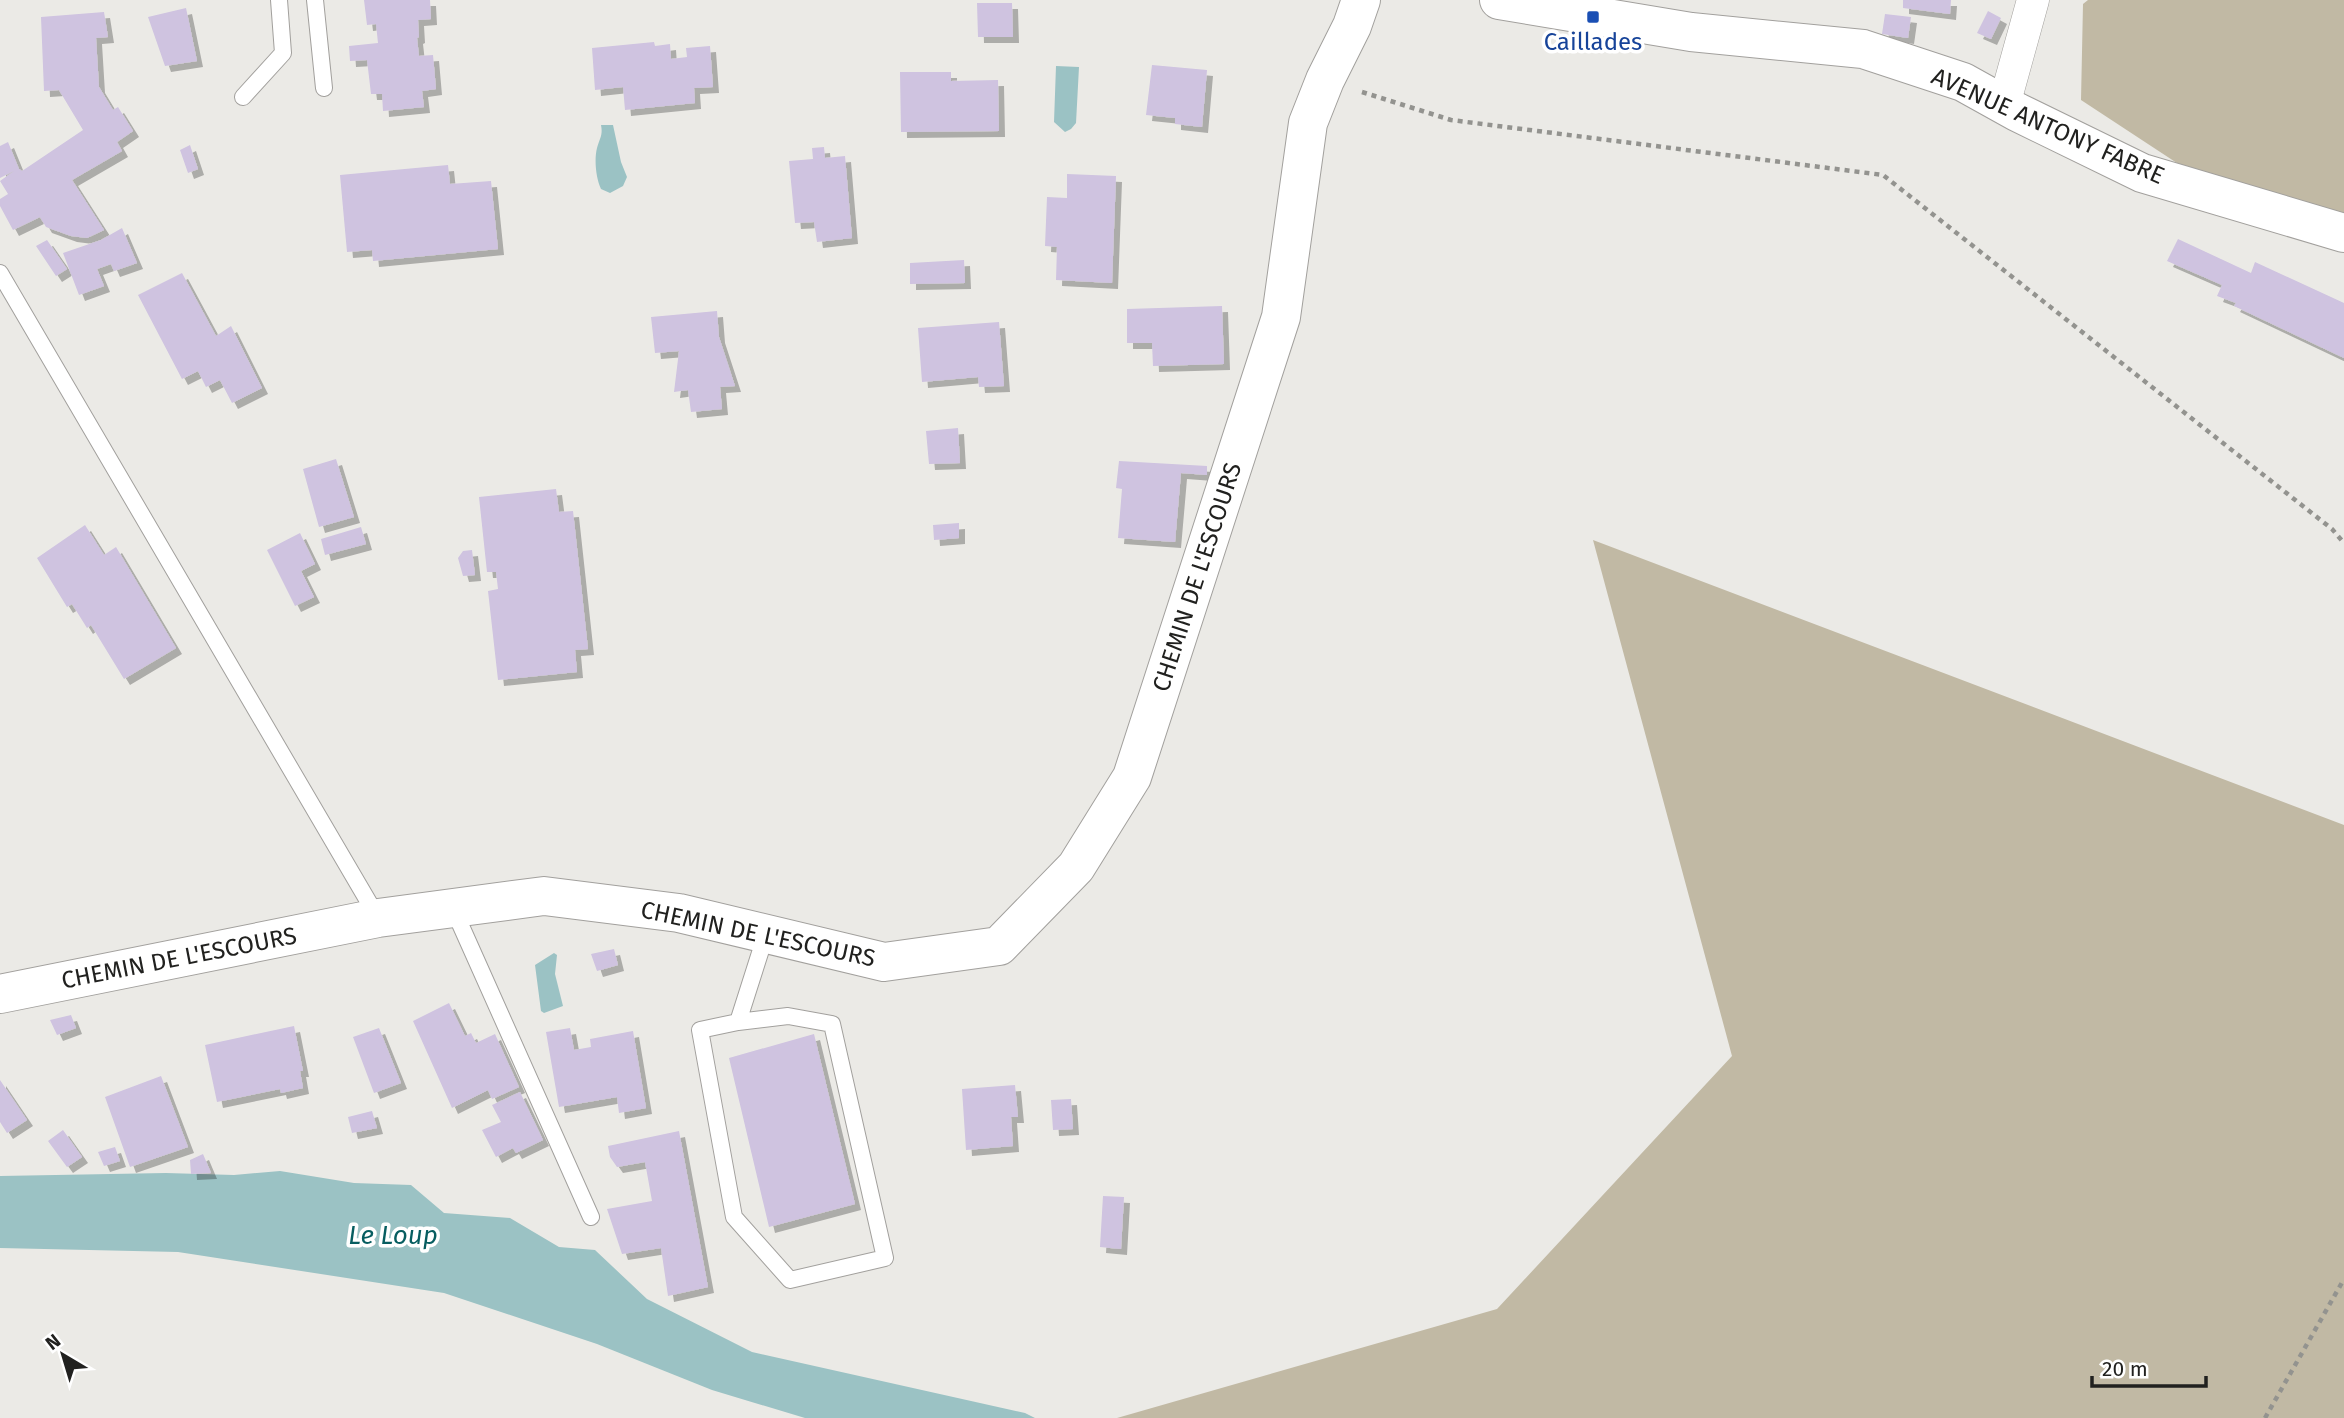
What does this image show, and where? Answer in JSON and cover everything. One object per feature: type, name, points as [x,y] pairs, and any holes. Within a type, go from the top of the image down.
[{"type":"street","name":"AVENUE ANTONY FABRE","points":[[1499,0],[1691,33],[1863,50],[1964,82],[2004,105],[2142,173],[2344,233]]},
{"type":"street","points":[[2004,105],[2033,0]]},
{"type":"street","name":"CHEMIN DE L'ESCOURS","points":[[1,993],[379,918],[544,896],[679,913],[884,962],[999,946],[1076,867],[1132,777],[1282,317],[1308,123],[1356,13]]},
{"type":"lane","points":[[243,97],[283,53],[279,0]]},
{"type":"lane","points":[[315,0],[324,88]]},
{"type":"lane","points":[[0,273],[379,918]]},
{"type":"lane","points":[[453,908],[592,1217]]},
{"type":"lane","points":[[738,1022],[766,934]]},
{"type":"lane","points":[[788,1016],[832,1024],[885,1258],[790,1280],[734,1217],[700,1030],[738,1022],[788,1016]]},
{"type":"path","points":[[1325,79],[1451,120],[1883,175],[2332,529],[2344,543]]},
{"type":"path","points":[[2265,1418],[2344,1279]]},
{"type":"shaded area","points":[[2088,0],[2344,0],[2344,219],[2183,167],[2081,100],[2083,4]]},
{"type":"shaded area","points":[[1593,540],[2344,825],[2344,1418],[1117,1418],[1497,1309],[1732,1056]]},
{"type":"water","points":[[1056,66],[1079,67],[1076,123],[1065,132],[1054,122]]},
{"type":"water","points":[[601,125],[613,125],[627,177],[623,186],[610,193],[601,189],[596,169]]},
{"type":"water","points":[[554,953],[557,955],[555,974],[563,1006],[544,1013],[541,1011],[535,965]]},
{"type":"water","name":"Le Loup","points":[[280,1171],[354,1183],[411,1185],[444,1213],[510,1218],[559,1247],[595,1250],[647,1299],[752,1352],[1025,1413],[1035,1418],[805,1418],[712,1390],[597,1344],[444,1293],[178,1252],[0,1248],[0,1176],[166,1173],[234,1175]]},
{"type":"building","points":[[364,0],[430,0],[431,19],[418,20],[417,38],[419,56],[433,55],[436,89],[422,91],[424,107],[383,111],[382,94],[371,94],[367,60],[350,61],[349,46],[378,43],[376,24],[367,25]]},
{"type":"building","points":[[1903,0],[1951,0],[1950,14],[1903,8]]},
{"type":"building","points":[[977,3],[1012,3],[1013,37],[978,37]]},
{"type":"building","points":[[186,8],[197,61],[165,66],[148,17]]},
{"type":"building","points":[[1988,11],[2001,18],[1991,39],[1977,33]]},
{"type":"building","points":[[104,12],[108,37],[96,38],[99,87],[113,110],[118,107],[133,131],[117,142],[122,151],[72,180],[104,230],[87,238],[71,236],[46,227],[40,217],[13,230],[0,206],[0,199],[8,194],[0,181],[14,171],[0,178],[0,146],[8,142],[22,171],[83,130],[59,90],[44,91],[41,17]]},
{"type":"building","points":[[1885,14],[1911,17],[1908,38],[1882,34]]},
{"type":"building","points":[[654,42],[655,46],[670,44],[671,59],[687,57],[686,48],[710,46],[713,87],[694,88],[695,103],[625,110],[623,87],[595,90],[592,48]]},
{"type":"building","points":[[1152,65],[1207,70],[1202,127],[1175,124],[1175,118],[1146,115]]},
{"type":"building","points":[[900,72],[951,72],[951,81],[998,80],[999,131],[901,132]]},
{"type":"building","points":[[190,145],[198,169],[188,173],[180,150]]},
{"type":"building","points":[[824,147],[825,158],[845,156],[852,238],[817,242],[814,222],[795,223],[789,161],[813,159],[812,148]]},
{"type":"building","points":[[448,165],[450,184],[491,181],[498,249],[373,261],[372,250],[347,252],[340,175]]},
{"type":"building","points":[[1067,174],[1116,176],[1112,283],[1056,280],[1057,247],[1045,246],[1047,197],[1067,198]]},
{"type":"building","points":[[122,228],[137,263],[114,271],[111,264],[97,269],[104,286],[79,295],[63,253],[101,240]]},
{"type":"building","points":[[2178,239],[2251,273],[2255,262],[2344,303],[2344,358],[2234,306],[2236,303],[2217,296],[2222,285],[2167,261]]},
{"type":"building","points":[[47,240],[67,269],[56,276],[36,246]]},
{"type":"building","points":[[964,260],[965,283],[910,284],[910,263]]},
{"type":"building","points":[[182,273],[216,336],[231,326],[262,388],[232,403],[220,380],[206,387],[198,371],[182,379],[138,295]]},
{"type":"building","points":[[1222,306],[1224,364],[1153,366],[1152,343],[1127,343],[1127,309]]},
{"type":"building","points":[[717,311],[719,337],[735,386],[720,387],[722,409],[691,412],[688,390],[674,392],[679,351],[655,353],[651,317]]},
{"type":"building","points":[[999,322],[1004,386],[979,387],[978,377],[922,382],[918,328]]},
{"type":"building","points":[[958,428],[960,463],[929,464],[926,431]]},
{"type":"building","points":[[336,459],[354,517],[319,527],[303,469]]},
{"type":"building","points":[[1119,461],[1207,466],[1207,475],[1181,473],[1175,542],[1118,538],[1122,489],[1116,488]]},
{"type":"building","points":[[556,489],[559,512],[573,511],[588,649],[575,650],[577,672],[498,680],[488,591],[498,589],[496,572],[487,572],[479,497]]},
{"type":"building","points":[[959,523],[959,538],[934,540],[933,525]]},
{"type":"building","points":[[85,525],[104,555],[116,547],[176,648],[124,679],[91,625],[87,628],[72,604],[67,607],[37,558]]},
{"type":"building","points":[[361,527],[366,544],[325,555],[321,539]]},
{"type":"building","points":[[300,533],[315,564],[301,571],[314,597],[295,606],[267,550]]},
{"type":"building","points":[[472,550],[475,575],[463,576],[458,558],[463,551]]},
{"type":"building","points":[[614,949],[618,965],[597,971],[591,954]]},
{"type":"building","points":[[449,1003],[465,1036],[471,1033],[476,1043],[495,1034],[519,1087],[492,1099],[488,1090],[452,1108],[413,1021]]},
{"type":"building","points":[[71,1015],[76,1028],[57,1035],[50,1020]]},
{"type":"building","points":[[294,1026],[303,1071],[300,1071],[303,1088],[281,1093],[280,1089],[217,1102],[205,1045]]},
{"type":"building","points":[[379,1028],[401,1083],[374,1093],[353,1037]]},
{"type":"building","points":[[570,1028],[574,1050],[591,1047],[590,1039],[633,1031],[646,1108],[619,1113],[617,1097],[559,1107],[546,1032]]},
{"type":"building","points":[[814,1034],[855,1204],[769,1227],[729,1058]]},
{"type":"building","points":[[161,1076],[188,1147],[130,1167],[105,1097]]},
{"type":"building","points":[[0,1080],[27,1120],[7,1133],[0,1122]]},
{"type":"building","points":[[1015,1085],[1018,1117],[1011,1117],[1013,1146],[966,1150],[962,1089]]},
{"type":"building","points":[[520,1092],[543,1140],[516,1153],[513,1148],[496,1157],[482,1130],[501,1122],[492,1105]]},
{"type":"building","points":[[1071,1099],[1073,1129],[1053,1130],[1051,1100]]},
{"type":"building","points":[[372,1111],[377,1128],[352,1133],[348,1117]]},
{"type":"building","points":[[63,1130],[82,1157],[67,1167],[48,1141]]},
{"type":"building","points":[[679,1131],[708,1287],[668,1296],[661,1248],[622,1254],[607,1209],[652,1201],[645,1162],[617,1167],[610,1157],[608,1146]]},
{"type":"building","points":[[115,1147],[120,1161],[104,1166],[98,1152]]},
{"type":"building","points":[[203,1154],[211,1173],[191,1174],[190,1160]]},
{"type":"building","points":[[1103,1196],[1124,1197],[1121,1249],[1100,1247]]},
{"type":"place","name":"Caillades","points":[[1593,17]]}]
